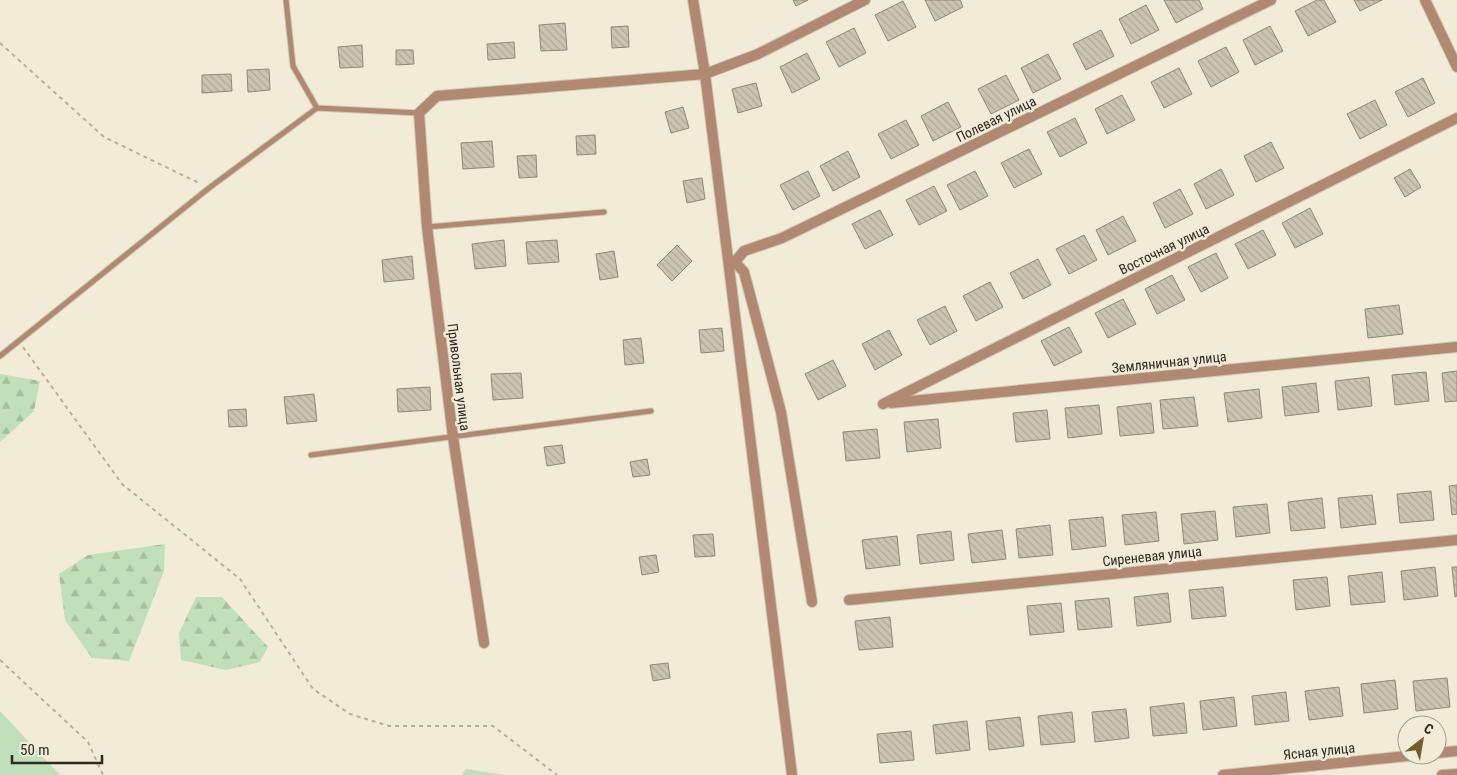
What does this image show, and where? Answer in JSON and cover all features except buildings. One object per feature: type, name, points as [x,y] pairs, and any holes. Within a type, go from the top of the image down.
[{"type":"street","points":[[693,0],[732,261],[792,775]]},
{"type":"street","points":[[419,113],[437,96],[705,74],[758,54],[866,0]]},
{"type":"street","name":"Полевая улица","points":[[732,261],[744,251],[782,238],[1272,0]]},
{"type":"street","points":[[1425,0],[1457,67]]},
{"type":"street","name":"Привольная улица","points":[[419,113],[427,227],[453,437],[484,642]]},
{"type":"street","name":"Восточная улица","points":[[883,404],[1457,118]]},
{"type":"street","points":[[732,261],[744,272],[781,412],[812,602]]},
{"type":"street","name":"Земляничная улица","points":[[883,404],[1457,347]]},
{"type":"street","name":"Сиреневая улица","points":[[849,600],[1457,540]]},
{"type":"street","name":"Ясная улица","points":[[1223,775],[1397,757]]},
{"type":"street","points":[[1442,775],[1457,774]]},
{"type":"lane","points":[[286,0],[293,66],[318,108]]},
{"type":"lane","points":[[0,356],[209,188],[318,108],[419,113]]},
{"type":"lane","points":[[427,227],[604,212]]},
{"type":"lane","points":[[311,455],[652,411]]},
{"type":"path","points":[[0,43],[104,137],[209,188]]},
{"type":"path","points":[[18,341],[122,484],[240,579],[313,689],[350,714],[389,726],[493,726],[558,775]]},
{"type":"path","points":[[0,660],[88,742],[103,775]]},
{"type":"green space","points":[[0,374],[40,381],[34,411],[0,442]]},
{"type":"green space","points":[[165,544],[164,571],[129,661],[92,658],[65,620],[59,574],[88,555]]},
{"type":"green space","points":[[196,597],[222,597],[268,647],[260,662],[226,670],[181,660],[179,633]]},
{"type":"green space","points":[[0,711],[60,775],[0,775]]},
{"type":"green space","points":[[466,769],[505,775],[462,775]]}]
